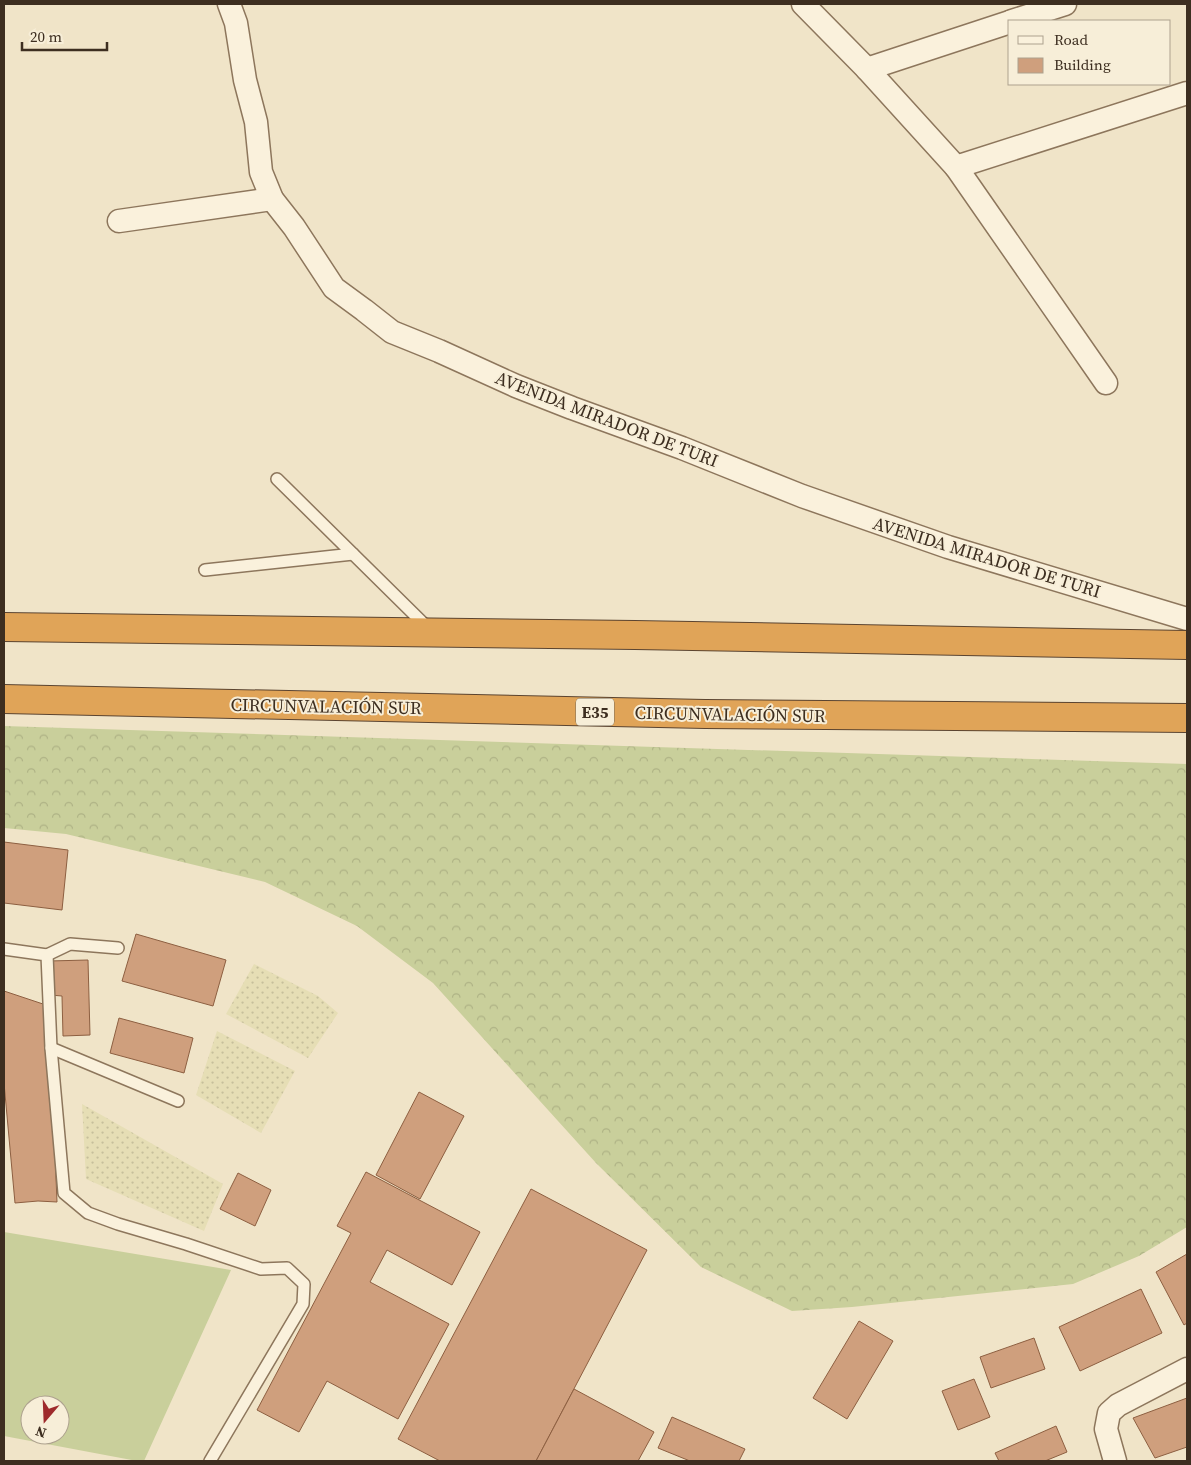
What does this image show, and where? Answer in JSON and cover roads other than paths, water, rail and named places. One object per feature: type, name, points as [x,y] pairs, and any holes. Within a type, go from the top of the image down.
[{"type":"highway","points":[[4,627],[433,632],[1187,645]]},
{"type":"highway","name":"CIRCUNVALACIÓN SUR","points":[[4,699],[695,714],[1187,718]]},
{"type":"street","name":"AVENIDA MIRADOR DE TURI","points":[[229,4],[236,23],[245,80],[256,122],[261,172],[272,199],[294,227],[334,288],[392,332],[516,386],[690,451],[802,496],[948,547],[1187,619]]},
{"type":"street","points":[[803,4],[867,68],[956,167],[1106,384]]},
{"type":"street","points":[[1017,20],[1065,4]]},
{"type":"street","points":[[867,68],[1008,23]]},
{"type":"street","points":[[956,167],[1187,93]]},
{"type":"street","points":[[119,221],[272,199]]},
{"type":"street","points":[[1115,1461],[1106,1429],[1109,1413],[1118,1404],[1187,1369]]},
{"type":"lane","points":[[277,479],[433,632]]},
{"type":"lane","points":[[205,570],[353,554]]},
{"type":"lane","points":[[4,949],[46,954],[70,944],[118,948]]},
{"type":"lane","points":[[46,954],[51,1048],[64,1193],[88,1213],[261,1270],[287,1268],[304,1284],[303,1304],[210,1461]]},
{"type":"lane","points":[[51,1048],[178,1101]]}]
